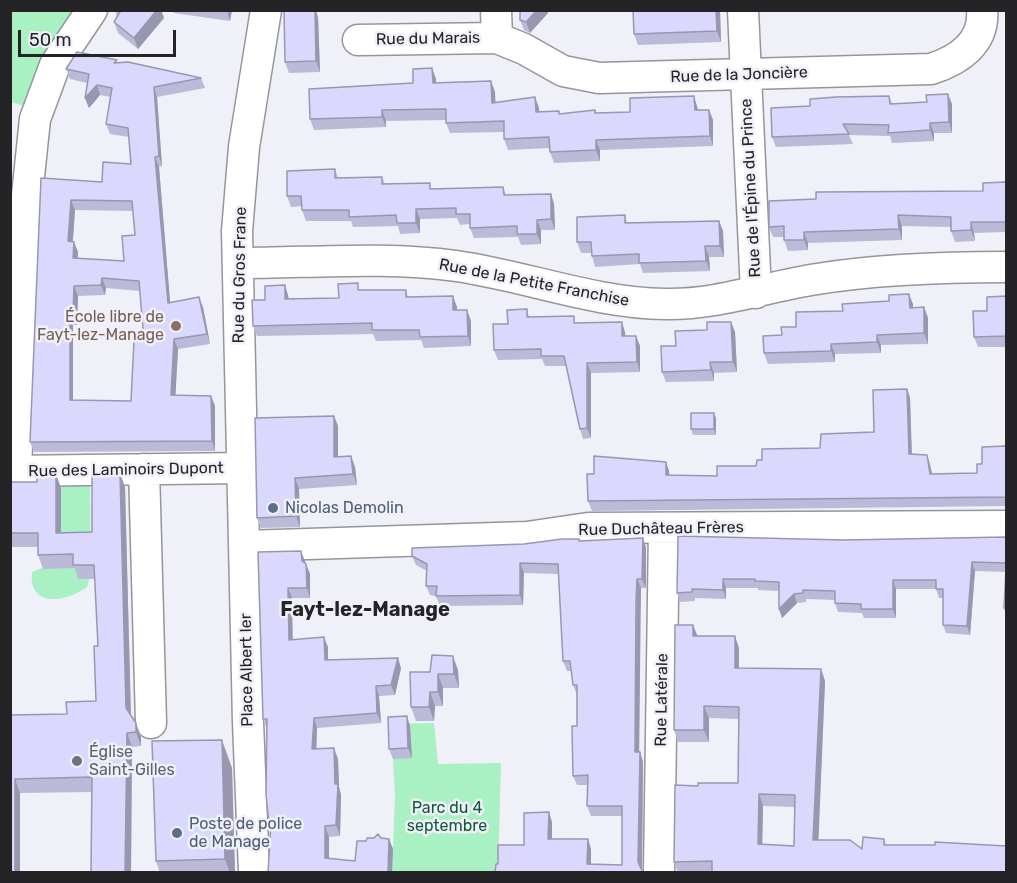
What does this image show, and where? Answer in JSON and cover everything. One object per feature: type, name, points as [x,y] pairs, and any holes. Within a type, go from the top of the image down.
[{"type":"street","points":[[13,471],[26,205],[35,119],[55,65],[92,10]]},
{"type":"street","name":"Rue du Gros Frane","points":[[242,468],[237,231],[244,147],[266,10]]},
{"type":"street","name":"Rue de l'Épine du Prince","points":[[743,10],[756,293]]},
{"type":"street","name":"Rue de la Joncière","points":[[496,24],[524,49],[563,71],[599,78],[746,75],[931,69],[960,58],[972,45],[980,30],[982,10]]},
{"type":"street","name":"Rue du Marais","points":[[358,40],[496,24]]},
{"type":"street","name":"Rue de la Petite Franchise","points":[[238,263],[404,263],[455,266],[620,302],[665,304],[711,302],[816,279],[881,272],[1006,267]]},
{"type":"street","name":"Rue des Laminoirs Dupont","points":[[13,471],[242,468]]},
{"type":"street","name":"Place Albert Ier","points":[[242,468],[254,873]]},
{"type":"street","points":[[144,469],[151,723]]},
{"type":"street","name":"Rue Duchâteau Frères","points":[[245,546],[527,537],[588,528],[1006,526]]},
{"type":"street","name":"Rue Latérale","points":[[660,873],[664,528]]},
{"type":"green space","points":[[10,11],[75,11],[42,60],[24,106],[11,102]]},
{"type":"green space","points":[[86,480],[90,488],[91,573],[87,587],[60,599],[42,597],[32,584],[32,572],[44,567],[61,566],[61,482]]},
{"type":"green space","name":"Parc du 4 septembre","points":[[434,723],[438,764],[501,763],[498,872],[392,872],[395,796],[391,724]]},
{"type":"building","points":[[117,10],[157,10],[134,38],[114,22],[120,12]]},
{"type":"building","points":[[284,10],[315,10],[316,61],[285,62]]},
{"type":"building","points":[[520,10],[537,10],[526,22],[520,20]]},
{"type":"building","points":[[633,10],[716,10],[717,31],[634,34]]},
{"type":"building","points":[[77,52],[117,60],[114,63],[128,62],[201,78],[154,87],[159,156],[155,157],[168,303],[199,297],[207,334],[174,339],[171,395],[211,396],[212,441],[30,442],[41,178],[102,182],[103,162],[131,164],[128,128],[106,124],[112,88],[97,85],[85,98],[89,74],[66,69]],"holes":[[[71,200],[132,201],[135,235],[122,236],[124,261],[73,258],[74,242],[68,241]],[[102,278],[139,281],[144,341],[134,341],[131,401],[70,400],[70,315],[73,315],[74,286],[101,285]]]},
{"type":"building","points":[[432,68],[433,83],[491,81],[492,103],[535,97],[536,112],[559,111],[559,114],[595,110],[595,113],[630,112],[630,98],[694,96],[695,110],[709,110],[710,136],[596,140],[596,150],[550,152],[549,137],[504,139],[504,121],[446,123],[446,109],[382,110],[382,117],[310,119],[309,89],[413,83],[413,69]]},
{"type":"building","points":[[948,94],[949,122],[930,123],[930,130],[888,133],[889,125],[843,124],[849,134],[772,137],[771,108],[810,106],[810,99],[836,97],[889,96],[890,104],[927,102],[926,95]]},
{"type":"building","points":[[335,169],[335,178],[382,177],[382,184],[430,183],[430,189],[503,187],[504,195],[551,194],[551,219],[537,220],[537,234],[517,234],[517,226],[470,228],[470,214],[456,214],[456,208],[416,209],[416,223],[397,223],[396,215],[349,217],[349,210],[302,210],[301,196],[287,196],[287,171]]},
{"type":"building","points":[[1006,182],[1006,222],[971,222],[971,230],[951,231],[951,217],[898,215],[899,229],[804,232],[804,240],[784,240],[784,226],[769,227],[769,201],[816,199],[816,192],[983,191],[983,183]]},
{"type":"building","points":[[625,215],[625,223],[719,221],[720,246],[705,246],[706,261],[639,263],[639,254],[592,256],[591,242],[577,242],[577,217]]},
{"type":"building","points":[[358,283],[358,290],[406,290],[406,297],[453,296],[453,310],[467,310],[468,336],[420,337],[419,330],[372,330],[372,323],[253,326],[252,300],[265,300],[265,286],[285,285],[285,299],[339,298],[338,284]]},
{"type":"building","points":[[909,294],[910,308],[924,307],[924,333],[877,335],[877,342],[831,344],[831,351],[764,353],[763,336],[782,335],[781,327],[796,327],[796,312],[843,311],[842,304],[889,301],[889,295]]},
{"type":"building","points":[[1006,296],[1006,336],[974,337],[973,311],[987,311],[987,297]]},
{"type":"building","points":[[527,309],[527,317],[574,316],[574,323],[622,322],[622,336],[636,336],[637,362],[587,363],[587,428],[580,429],[564,356],[541,356],[541,349],[494,350],[493,324],[508,324],[507,310]]},
{"type":"building","points":[[707,322],[731,322],[733,362],[710,362],[711,370],[662,372],[661,346],[676,346],[675,331],[707,330]]},
{"type":"building","points":[[907,389],[909,454],[927,455],[930,474],[977,473],[977,464],[982,464],[982,447],[1006,446],[1006,497],[588,501],[587,474],[594,474],[594,456],[666,462],[666,475],[717,476],[717,466],[756,466],[757,460],[762,460],[762,449],[820,448],[821,434],[874,432],[873,390]]},
{"type":"building","points":[[691,413],[714,413],[714,429],[691,429]]},
{"type":"building","points":[[334,416],[334,457],[351,456],[353,474],[295,478],[296,516],[257,518],[255,418]]},
{"type":"building","points":[[92,473],[120,473],[126,708],[136,723],[136,732],[127,733],[125,873],[91,873],[92,777],[15,779],[15,873],[10,873],[10,715],[67,714],[66,702],[96,701],[94,646],[98,646],[94,565],[73,565],[73,554],[38,555],[38,533],[10,533],[10,482],[37,482],[37,474],[56,474],[56,533],[92,532]]},
{"type":"building","points":[[678,536],[844,540],[1006,537],[1006,563],[972,562],[967,626],[943,625],[943,589],[936,589],[936,580],[893,580],[893,609],[861,609],[861,604],[835,603],[835,591],[803,590],[803,593],[794,594],[779,609],[779,582],[755,581],[755,579],[723,579],[723,590],[692,589],[692,592],[677,593]]},
{"type":"building","points":[[643,538],[642,579],[637,579],[636,601],[635,752],[640,752],[638,862],[643,873],[495,873],[496,864],[498,864],[498,845],[524,845],[524,813],[549,812],[548,839],[588,839],[587,864],[622,865],[622,806],[587,806],[588,775],[573,776],[572,726],[577,726],[577,685],[573,685],[570,661],[563,661],[558,564],[520,563],[520,595],[436,596],[437,586],[426,586],[427,564],[412,556],[412,548],[524,544],[562,539],[579,539],[579,541]]},
{"type":"building","points":[[301,551],[302,561],[306,564],[307,588],[288,588],[289,640],[324,637],[325,660],[398,658],[391,685],[376,686],[377,713],[314,718],[312,749],[334,748],[335,784],[338,784],[336,825],[325,826],[325,858],[355,861],[357,841],[366,841],[367,838],[374,838],[378,834],[381,838],[389,839],[388,873],[268,873],[271,822],[269,823],[266,795],[267,719],[263,719],[258,552]]},
{"type":"building","points":[[1006,569],[1006,608],[1004,608]]},
{"type":"building","points":[[675,625],[693,625],[693,636],[735,636],[735,668],[821,669],[813,840],[850,840],[862,849],[863,837],[884,839],[884,845],[935,845],[935,842],[1006,846],[1006,873],[712,873],[712,861],[674,862],[675,785],[738,783],[739,707],[704,706],[704,730],[674,730]],"holes":[[[759,794],[795,795],[794,846],[758,844]]]},
{"type":"building","points":[[432,655],[453,656],[454,674],[438,674],[438,692],[430,692],[429,707],[411,707],[410,672],[430,672]]},
{"type":"building","points":[[407,716],[408,748],[389,749],[388,717]]},
{"type":"building","points":[[222,740],[225,859],[156,861],[152,741]]},
{"type":"place","name":"École libre de Fayt-lez-Manage","points":[[176,326]]},
{"type":"place","name":"Nicolas Demolin","points":[[273,508]]},
{"type":"place","name":"Église Saint-Gilles","points":[[77,761]]},
{"type":"place","name":"Poste de police de Manage","points":[[177,833]]},
{"type":"district","name":"Fayt-lez-Manage","points":[[365,610]]}]
